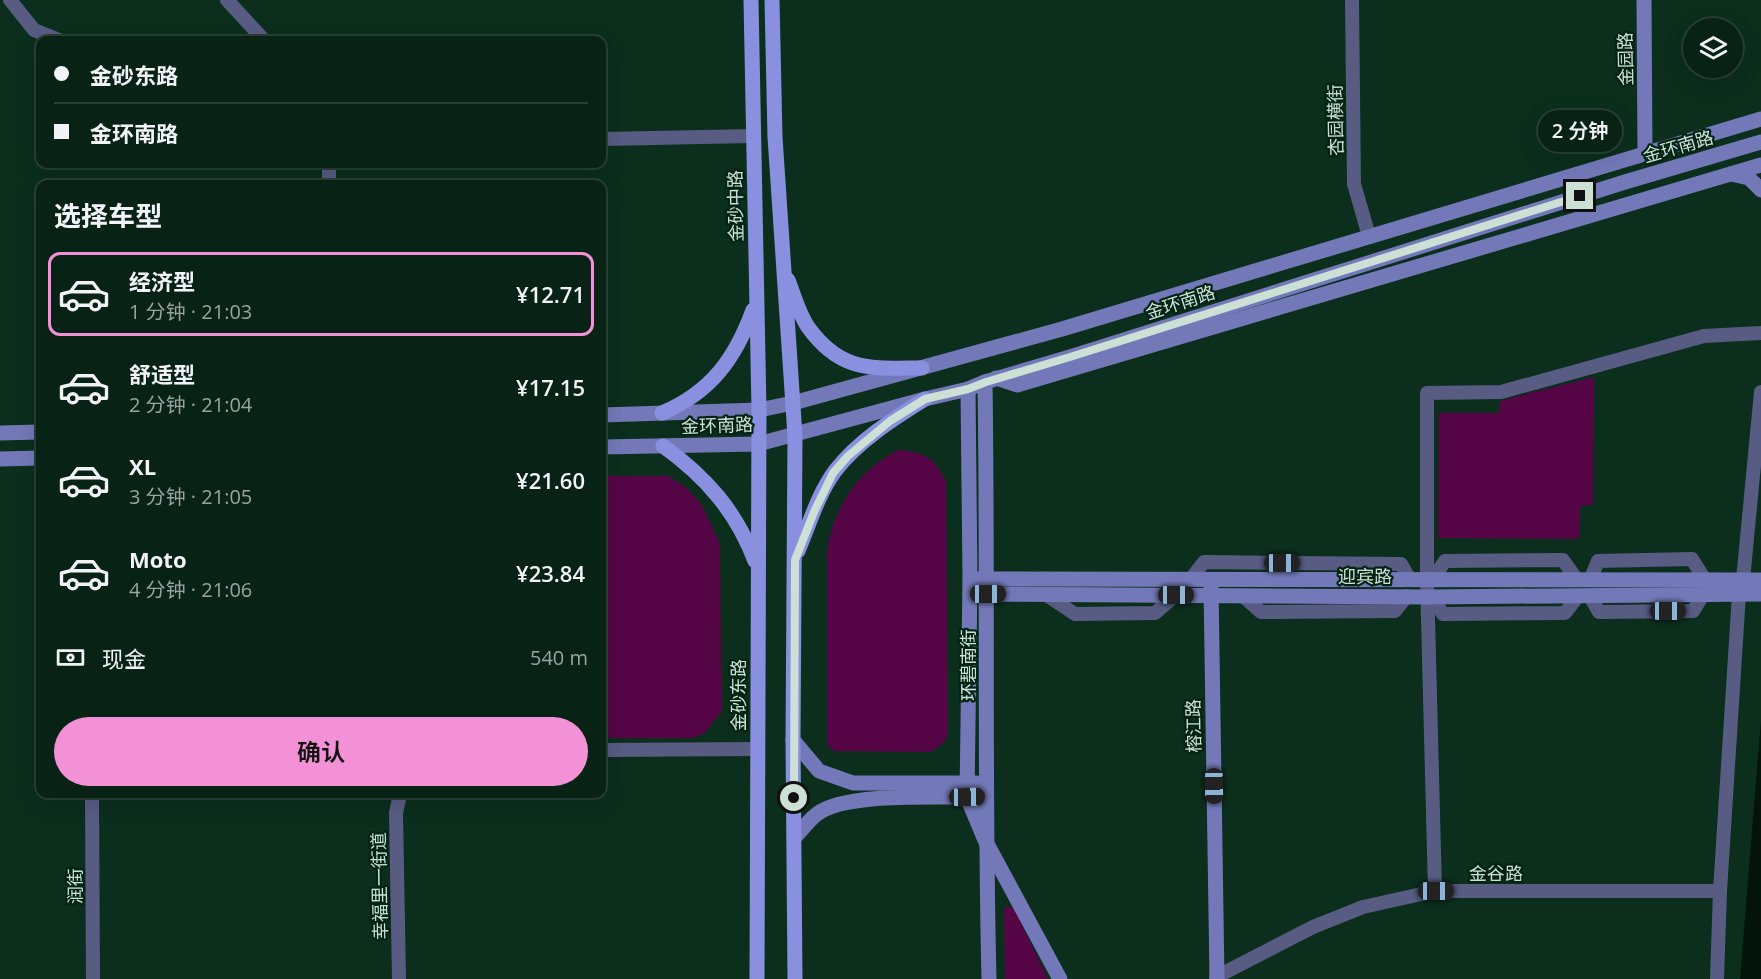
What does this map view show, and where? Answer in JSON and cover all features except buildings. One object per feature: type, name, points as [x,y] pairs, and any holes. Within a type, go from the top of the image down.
[{"type":"main road","name":"金砂中路","points":[[751,0],[759,410]]},
{"type":"main road","points":[[772,0],[775,136],[795,436],[793,740],[795,979]]},
{"type":"main road","points":[[783,271],[807,326],[833,354],[850,364],[876,368],[922,368]]},
{"type":"main road","points":[[662,413],[682,404],[714,378],[730,359],[743,336],[757,302]]},
{"type":"main road","points":[[795,560],[814,512],[833,473],[848,456],[890,421],[925,399]]},
{"type":"main road","name":"金砂东路","points":[[757,979],[759,410]]},
{"type":"main road","points":[[663,446],[691,466],[714,491],[746,538],[758,570]]},
{"type":"street","points":[[10,0],[34,30],[49,36]]},
{"type":"street","points":[[227,0],[260,36]]},
{"type":"street","name":"杏园横街","points":[[1352,0],[1354,184],[1369,236]]},
{"type":"street","name":"金园路","points":[[1644,0],[1645,153]]},
{"type":"street","name":"金环南路","points":[[606,416],[759,410],[793,403],[1062,329],[1761,119]]},
{"type":"street","points":[[606,139],[753,136]]},
{"type":"street","name":"金环南路","points":[[606,447],[758,444],[795,436],[968,389],[1613,185],[1761,142]]},
{"type":"street","points":[[991,380],[1017,385],[1761,165]]},
{"type":"street","points":[[1731,174],[1749,178],[1761,190]]},
{"type":"street","points":[[1436,891],[1427,393],[1501,392],[1704,336],[1761,333]]},
{"type":"street","name":"环碧南街","points":[[989,979],[986,790],[991,380]]},
{"type":"street","name":"环碧南街","points":[[968,389],[970,586],[967,790],[986,840]]},
{"type":"street","points":[[1717,979],[1720,891],[1741,587],[1761,392]]},
{"type":"street","points":[[0,433],[36,432]]},
{"type":"street","points":[[0,459],[36,458]]},
{"type":"street","points":[[1190,580],[1204,562],[1401,564],[1410,580]]},
{"type":"street","name":"迎宾路","points":[[987,587],[1190,580],[1243,596],[1430,597],[1584,588],[1761,587]]},
{"type":"street","name":"迎宾路","points":[[970,586],[1045,594],[1176,595],[1211,587],[1410,580],[1584,588],[1653,595],[1704,587]]},
{"type":"street","name":"榕江路","points":[[1211,587],[1217,978]]},
{"type":"street","points":[[1584,588],[1599,612],[1693,611],[1704,587]]},
{"type":"street","points":[[1653,595],[1668,611]]},
{"type":"street","points":[[793,740],[819,771],[853,783],[986,790]]},
{"type":"street","points":[[606,750],[758,749]]},
{"type":"street","points":[[795,837],[816,814],[830,806],[855,799],[967,790]]},
{"type":"street","name":"润街","points":[[92,798],[93,979]]},
{"type":"street","name":"幸福里一街道","points":[[399,798],[396,813],[399,979]]},
{"type":"street","points":[[986,840],[1060,979]]},
{"type":"street","name":"金谷路","points":[[1217,978],[1313,927],[1363,907],[1436,891],[1720,891]]},
{"type":"shaded area","points":[[1594,377],[1593,505],[1580,506],[1579,539],[1438,538],[1439,413],[1499,413],[1500,401]]},
{"type":"shaded area","points":[[898,450],[928,458],[937,466],[946,481],[948,733],[945,742],[931,752],[834,751],[827,745],[827,551],[830,535],[842,505],[860,479],[884,458]]},
{"type":"shaded area","points":[[606,476],[668,476],[687,488],[702,505],[720,544],[722,711],[704,734],[691,738],[610,738],[606,736]]},
{"type":"shaded area","points":[[1761,720],[1761,979],[1740,979]]},
{"type":"shaded area","points":[[1004,907],[1013,907],[1048,979],[1005,979]]},
{"type":"route","points":[[794,798],[795,560],[814,512],[833,473],[848,456],[890,421],[925,399],[968,389],[1580,196]]}]
